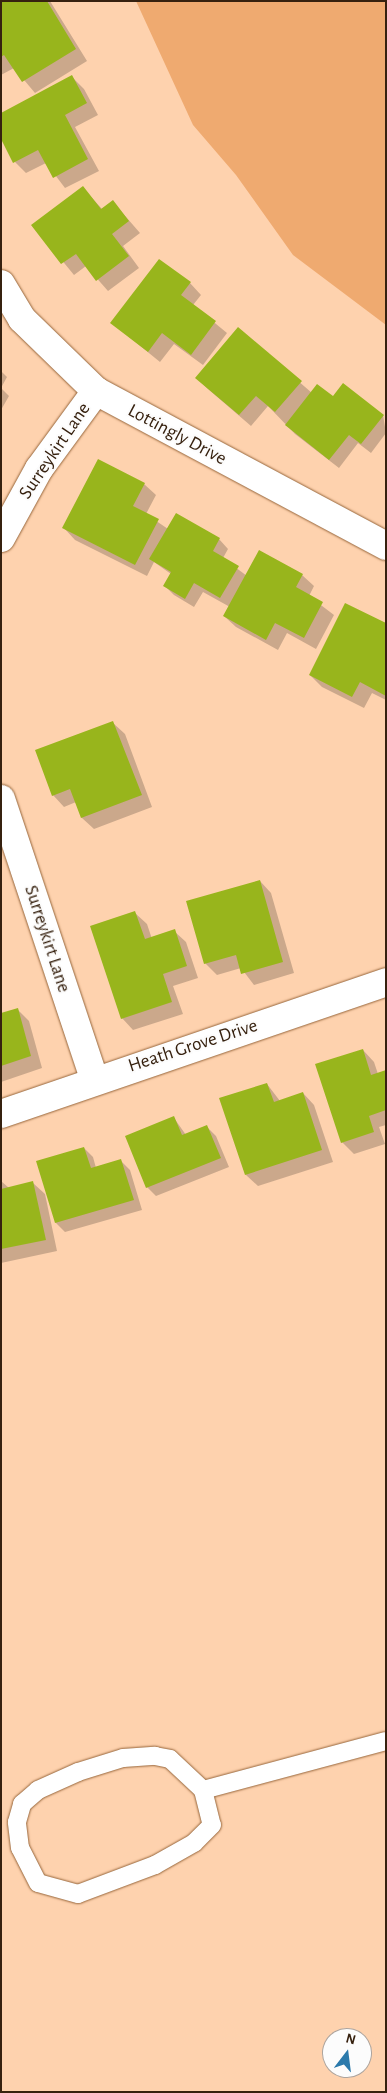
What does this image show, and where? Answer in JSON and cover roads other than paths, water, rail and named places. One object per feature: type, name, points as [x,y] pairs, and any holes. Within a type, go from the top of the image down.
[{"type":"street","name":"Lottingly Drive","points":[[1,284],[22,318],[96,392],[386,546]]},
{"type":"street","name":"Surreykirt Lane","points":[[1,538],[39,469],[96,392]]},
{"type":"street","name":"Surreykirt Lane","points":[[1,799],[94,1080]]},
{"type":"street","name":"Heath Grove Drive","points":[[1,1114],[94,1080],[386,982]]},
{"type":"lane","points":[[203,1790],[386,1740]]},
{"type":"lane","points":[[155,1756],[170,1759],[203,1790],[212,1825],[194,1844],[155,1865],[78,1894],[38,1883],[20,1848],[17,1822],[22,1804],[38,1790],[78,1772],[122,1758],[155,1756]]}]
